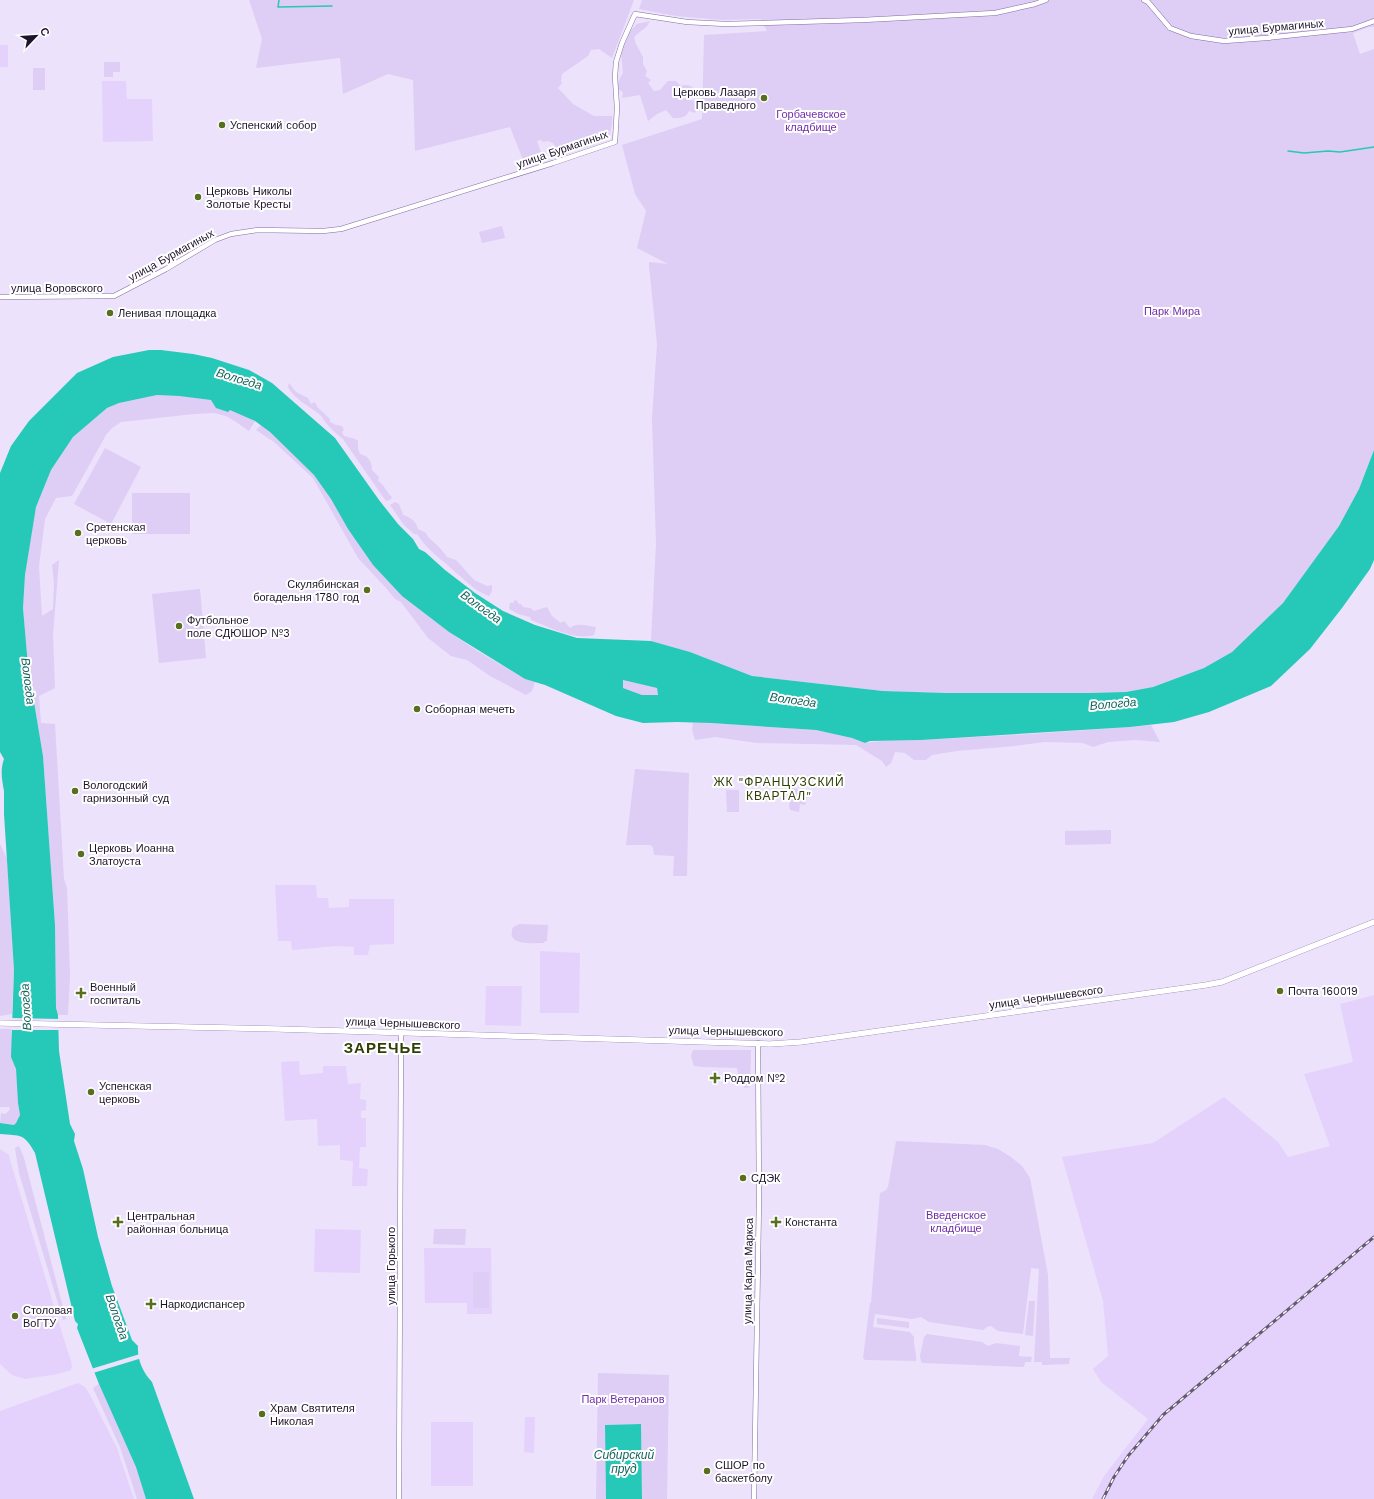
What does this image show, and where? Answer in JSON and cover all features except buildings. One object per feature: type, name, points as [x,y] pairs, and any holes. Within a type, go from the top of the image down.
[{"type":"main road","name":"улица Чернышевского","points":[[0,1024],[758,1043],[801,1042],[1222,982],[1374,922]]},
{"type":"street","name":"улица Бурмагиных","points":[[114,296],[166,269],[215,240],[232,234],[258,230],[323,231],[341,229],[615,142],[617,108],[615,77],[616,62],[622,43],[635,14],[687,22],[726,24],[855,20],[995,14],[1046,0]]},
{"type":"street","name":"улица Бурмагиных","points":[[1144,0],[1148,2],[1170,28],[1191,36],[1224,41],[1352,29],[1374,22]]},
{"type":"street","name":"улица Воровского","points":[[0,297],[114,296]]},
{"type":"street","name":"улица Горького","points":[[399,1499],[401,1033]]},
{"type":"street","name":"улица Карла Маркса","points":[[754,1499],[759,1200],[758,1043]]},
{"type":"shaded area","points":[[0,45],[8,45],[8,67],[0,67]]},
{"type":"shaded area","points":[[102,81],[126,81],[127,99],[152,99],[153,141],[103,142]]},
{"type":"shaded area","points":[[275,885],[316,885],[317,898],[328,898],[329,908],[349,907],[349,899],[394,899],[394,944],[370,945],[368,955],[354,955],[354,947],[337,946],[292,950],[291,941],[278,941]]},
{"type":"shaded area","points":[[540,951],[580,953],[579,1013],[540,1013]]},
{"type":"shaded area","points":[[486,986],[522,986],[521,1026],[485,1025]]},
{"type":"shaded area","points":[[1374,995],[1374,1499],[1092,1499],[1104,1476],[1148,1419],[1101,1382],[1093,1369],[1108,1356],[1103,1301],[1062,1157],[1153,1143],[1224,1097],[1278,1142],[1288,1157],[1330,1146],[1304,1074],[1353,1062],[1340,1004]]},
{"type":"shaded area","points":[[299,1061],[300,1075],[323,1073],[323,1066],[346,1066],[348,1084],[361,1083],[360,1099],[366,1100],[366,1110],[361,1111],[361,1118],[366,1118],[366,1147],[360,1147],[359,1168],[368,1169],[367,1186],[352,1186],[353,1161],[340,1160],[340,1145],[318,1146],[317,1119],[285,1121],[281,1062]]},
{"type":"shaded area","points":[[0,1149],[9,1155],[71,1361],[71,1370],[58,1374],[25,1379],[12,1375],[0,1364]]},
{"type":"shaded area","points":[[315,1229],[361,1230],[360,1273],[314,1272]]},
{"type":"shaded area","points":[[424,1248],[491,1248],[492,1314],[467,1314],[467,1303],[425,1303]]},
{"type":"shaded area","points":[[78,1383],[85,1387],[90,1395],[117,1448],[134,1499],[0,1499],[0,1411]]},
{"type":"shaded area","points":[[525,1417],[535,1417],[534,1453],[524,1452]]},
{"type":"shaded area","points":[[431,1422],[473,1422],[473,1486],[431,1486]]},
{"type":"green space","points":[[249,0],[634,0],[612,58],[599,49],[591,50],[588,56],[562,74],[562,83],[558,88],[573,104],[594,116],[612,116],[609,135],[594,145],[561,154],[553,143],[547,141],[543,142],[541,140],[537,141],[544,161],[526,167],[510,127],[415,151],[413,80],[388,74],[343,94],[340,58],[256,68],[262,39]]},
{"type":"green space","points":[[642,0],[1374,0],[1374,27],[1369,27],[1353,33],[1360,54],[1374,49],[1374,450],[1359,489],[1339,526],[1283,603],[1232,652],[1204,668],[1153,687],[1126,692],[946,693],[883,691],[752,676],[690,652],[651,641],[656,544],[652,418],[657,344],[649,262],[668,264],[637,248],[646,211],[635,194],[622,145],[702,119],[704,35],[767,31],[761,19],[721,20],[676,16],[639,9]]},
{"type":"green space","points":[[650,21],[647,26],[634,37],[643,57],[643,64],[647,71],[645,76],[651,80],[648,83],[654,91],[660,90],[668,81],[676,81],[681,86],[687,85],[692,87],[695,90],[689,100],[697,101],[698,107],[695,113],[689,111],[680,118],[673,118],[666,110],[657,114],[648,121],[640,95],[622,98],[623,92],[618,89],[618,82],[623,73],[621,53],[625,41],[630,31],[637,24]]},
{"type":"green space","points":[[104,62],[120,62],[120,72],[113,72],[113,77],[104,77]]},
{"type":"green space","points":[[33,68],[45,68],[45,90],[33,90]]},
{"type":"green space","points":[[502,226],[505,238],[482,243],[479,232]]},
{"type":"green space","points":[[289,383],[296,392],[308,398],[311,404],[315,402],[317,407],[330,419],[330,422],[342,426],[344,436],[358,441],[358,449],[360,454],[369,459],[372,470],[379,477],[378,481],[392,497],[390,500],[386,501],[343,439],[326,423],[320,415],[290,391],[288,387]]},
{"type":"green space","points":[[157,395],[211,400],[255,421],[249,431],[226,416],[214,413],[121,422],[112,428],[106,435],[72,496],[56,498],[45,519],[39,566],[42,616],[53,609],[54,583],[52,565],[59,560],[53,635],[55,688],[39,696],[41,723],[55,724],[64,879],[67,888],[70,976],[68,1015],[58,1015],[56,1008],[55,925],[43,756],[28,666],[23,608],[25,575],[31,534],[36,507],[51,470],[73,437],[107,408],[119,403]]},
{"type":"green space","points":[[261,425],[314,475],[373,565],[402,596],[449,632],[479,652],[525,679],[535,682],[532,691],[526,695],[490,676],[467,660],[451,656],[428,638],[401,602],[395,599],[358,558],[313,478],[274,442],[256,430]]},
{"type":"green space","points":[[105,448],[141,467],[111,524],[74,504]]},
{"type":"green space","points":[[132,493],[190,493],[190,534],[132,534]]},
{"type":"green space","points":[[395,502],[399,504],[403,515],[412,520],[418,529],[426,533],[447,557],[456,560],[474,580],[487,586],[492,585],[492,591],[489,596],[478,591],[469,584],[429,549],[417,534],[414,534],[404,525],[390,505]]},
{"type":"green space","name":"Футбольное поле СДЮШОР №3","points":[[200,589],[206,658],[159,663],[152,594]]},
{"type":"green space","points":[[515,600],[523,607],[530,608],[534,611],[547,607],[552,616],[561,623],[564,621],[570,628],[575,625],[596,627],[594,635],[570,635],[531,620],[530,617],[518,614],[509,609],[510,603],[513,603]]},
{"type":"green space","points":[[623,680],[657,688],[658,695],[642,695],[623,688]]},
{"type":"green space","points":[[693,722],[816,730],[852,738],[865,743],[1031,734],[1151,725],[1160,742],[1136,740],[1108,742],[1093,747],[1083,743],[1044,742],[957,751],[932,755],[926,760],[914,760],[905,753],[895,752],[891,763],[886,767],[882,761],[856,745],[757,743],[715,737],[695,740],[692,730]]},
{"type":"green space","points":[[635,769],[689,773],[687,876],[673,876],[674,856],[654,855],[653,847],[650,845],[626,845]]},
{"type":"green space","points":[[792,788],[809,791],[805,805],[800,804],[799,812],[790,810],[789,806]]},
{"type":"green space","points":[[726,790],[739,790],[739,812],[727,812]]},
{"type":"green space","points":[[1111,830],[1111,844],[1065,845],[1065,831]]},
{"type":"green space","points":[[0,844],[7,859],[14,970],[12,1014],[0,1016]]},
{"type":"green space","points":[[519,924],[548,925],[547,941],[544,943],[524,943],[514,939],[512,936],[512,930]]},
{"type":"green space","points":[[0,1029],[11,1029],[13,1048],[11,1056],[16,1069],[20,1115],[14,1125],[0,1123],[1,1113],[5,1114],[9,1111],[10,1107],[0,1107]]},
{"type":"green space","points":[[693,1050],[751,1050],[750,1087],[745,1088],[739,1080],[737,1068],[694,1066],[691,1056]]},
{"type":"green space","name":"Введенское кладбище","points":[[896,1141],[985,1145],[998,1149],[1022,1166],[1030,1178],[1048,1275],[1050,1358],[1070,1358],[1069,1364],[1042,1365],[1042,1362],[1034,1362],[1039,1269],[1031,1268],[1023,1334],[998,1331],[991,1326],[983,1330],[929,1322],[921,1317],[912,1319],[875,1314],[873,1327],[910,1332],[914,1337],[916,1361],[865,1360],[863,1358],[871,1303],[880,1193],[888,1187]]},
{"type":"green space","points":[[19,1146],[24,1158],[66,1319],[63,1320],[19,1173],[15,1148]]},
{"type":"green space","points":[[434,1229],[466,1229],[465,1245],[433,1244]]},
{"type":"green space","points":[[473,1272],[489,1272],[489,1308],[473,1308]]},
{"type":"green space","points":[[1029,1301],[1035,1301],[1033,1336],[1025,1335]]},
{"type":"green space","points":[[877,1318],[909,1322],[909,1328],[877,1324]]},
{"type":"green space","points":[[927,1334],[982,1342],[988,1346],[996,1343],[1020,1346],[1019,1356],[1032,1357],[1031,1362],[1025,1362],[1024,1367],[923,1363],[921,1362],[920,1356],[924,1337]]},
{"type":"green space","name":"Парк Ветеранов","points":[[598,1373],[669,1375],[667,1499],[642,1499],[641,1424],[605,1425],[606,1499],[596,1499]]},
{"type":"green space","points":[[99,1384],[136,1467],[146,1499],[137,1499],[120,1447],[93,1388]]},
{"type":"water","name":"Вологда","points":[[149,350],[193,354],[212,358],[249,370],[272,383],[335,438],[379,500],[398,524],[413,539],[419,549],[425,552],[445,570],[475,593],[503,611],[535,625],[577,638],[651,641],[690,652],[752,676],[883,691],[946,693],[1126,692],[1153,687],[1204,668],[1232,652],[1283,603],[1339,526],[1359,489],[1374,450],[1374,560],[1370,569],[1342,608],[1310,649],[1271,686],[1209,712],[1174,722],[1130,727],[921,740],[870,741],[865,743],[852,738],[816,730],[711,723],[643,723],[616,716],[545,685],[525,679],[449,632],[402,596],[373,565],[314,475],[270,432],[255,421],[230,410],[228,412],[216,408],[211,400],[179,396],[157,395],[119,403],[107,408],[73,437],[51,470],[36,507],[25,575],[23,608],[28,666],[43,756],[55,925],[56,1008],[58,1015],[59,1051],[70,1124],[75,1134],[74,1141],[83,1169],[98,1237],[112,1286],[132,1340],[138,1346],[138,1356],[141,1366],[152,1382],[194,1499],[146,1499],[136,1467],[99,1384],[77,1328],[78,1324],[75,1321],[35,1153],[25,1139],[13,1135],[0,1134],[0,1123],[14,1125],[20,1115],[16,1069],[11,1057],[14,970],[2,775],[4,759],[0,752],[0,473],[11,446],[29,421],[77,373],[113,357]],"holes":[[[623,680],[657,688],[658,695],[642,695],[623,688]]]},
{"type":"water","name":"Сибирский пруд","points":[[641,1424],[642,1499],[606,1499],[605,1425]]},
{"type":"pier","points":[[12,1018],[60,1019],[60,1030],[12,1030]]},
{"type":"pier","points":[[140,1354],[142,1358],[93,1373],[91,1369]]},
{"type":"waterway","points":[[279,0],[278,7],[332,6]]},
{"type":"waterway","points":[[1288,151],[1304,153],[1328,151],[1340,152],[1374,147]]},
{"type":"railway","points":[[1103,1499],[1114,1477],[1128,1456],[1163,1415],[1374,1237]]},
{"type":"place","name":"Церковь Лазаря Праведного","points":[[764,98]]},
{"type":"place","name":"Успенский собор","points":[[222,125]]},
{"type":"place","name":"Церковь Николы Золотые Кресты","points":[[198,197]]},
{"type":"place","name":"Ленивая площадка","points":[[110,313]]},
{"type":"place","name":"Сретенская церковь","points":[[78,533]]},
{"type":"place","name":"Скулябинская богадельня 1780 год","points":[[367,590]]},
{"type":"place","name":"Футбольное поле СДЮШОР №3","points":[[179,626]]},
{"type":"place","name":"Соборная мечеть","points":[[417,709]]},
{"type":"place","name":"Вологодский гарнизонный суд","points":[[75,791]]},
{"type":"place","name":"Церковь Иоанна Златоуста","points":[[81,854]]},
{"type":"place","name":"Почта 160019","points":[[1280,991]]},
{"type":"place","name":"Военный госпиталь","points":[[81,993]]},
{"type":"place","name":"Роддом №2","points":[[715,1078]]},
{"type":"place","name":"Успенская церковь","points":[[91,1092]]},
{"type":"place","name":"СДЭК","points":[[743,1178]]},
{"type":"place","name":"Центральная районная больница","points":[[118,1222]]},
{"type":"place","name":"Константа","points":[[776,1222]]},
{"type":"place","name":"Наркодиспансер","points":[[151,1304]]},
{"type":"place","name":"Столовая ВоГТУ","points":[[15,1316]]},
{"type":"place","name":"Храм Святителя Николая","points":[[262,1414]]},
{"type":"place","name":"СШОР по баскетболу","points":[[707,1471]]},
{"type":"district","name":"ЖК \"ФРАНЦУЗСКИЙ КВАРТАЛ\"","points":[[779,789]]},
{"type":"district","name":"ЗАРЕЧЬЕ","points":[[383,1048]]},
{"type":"park label","name":"Горбачевское кладбище","points":[[811,120]]},
{"type":"park label","name":"Парк Мира","points":[[1172,311]]}]
